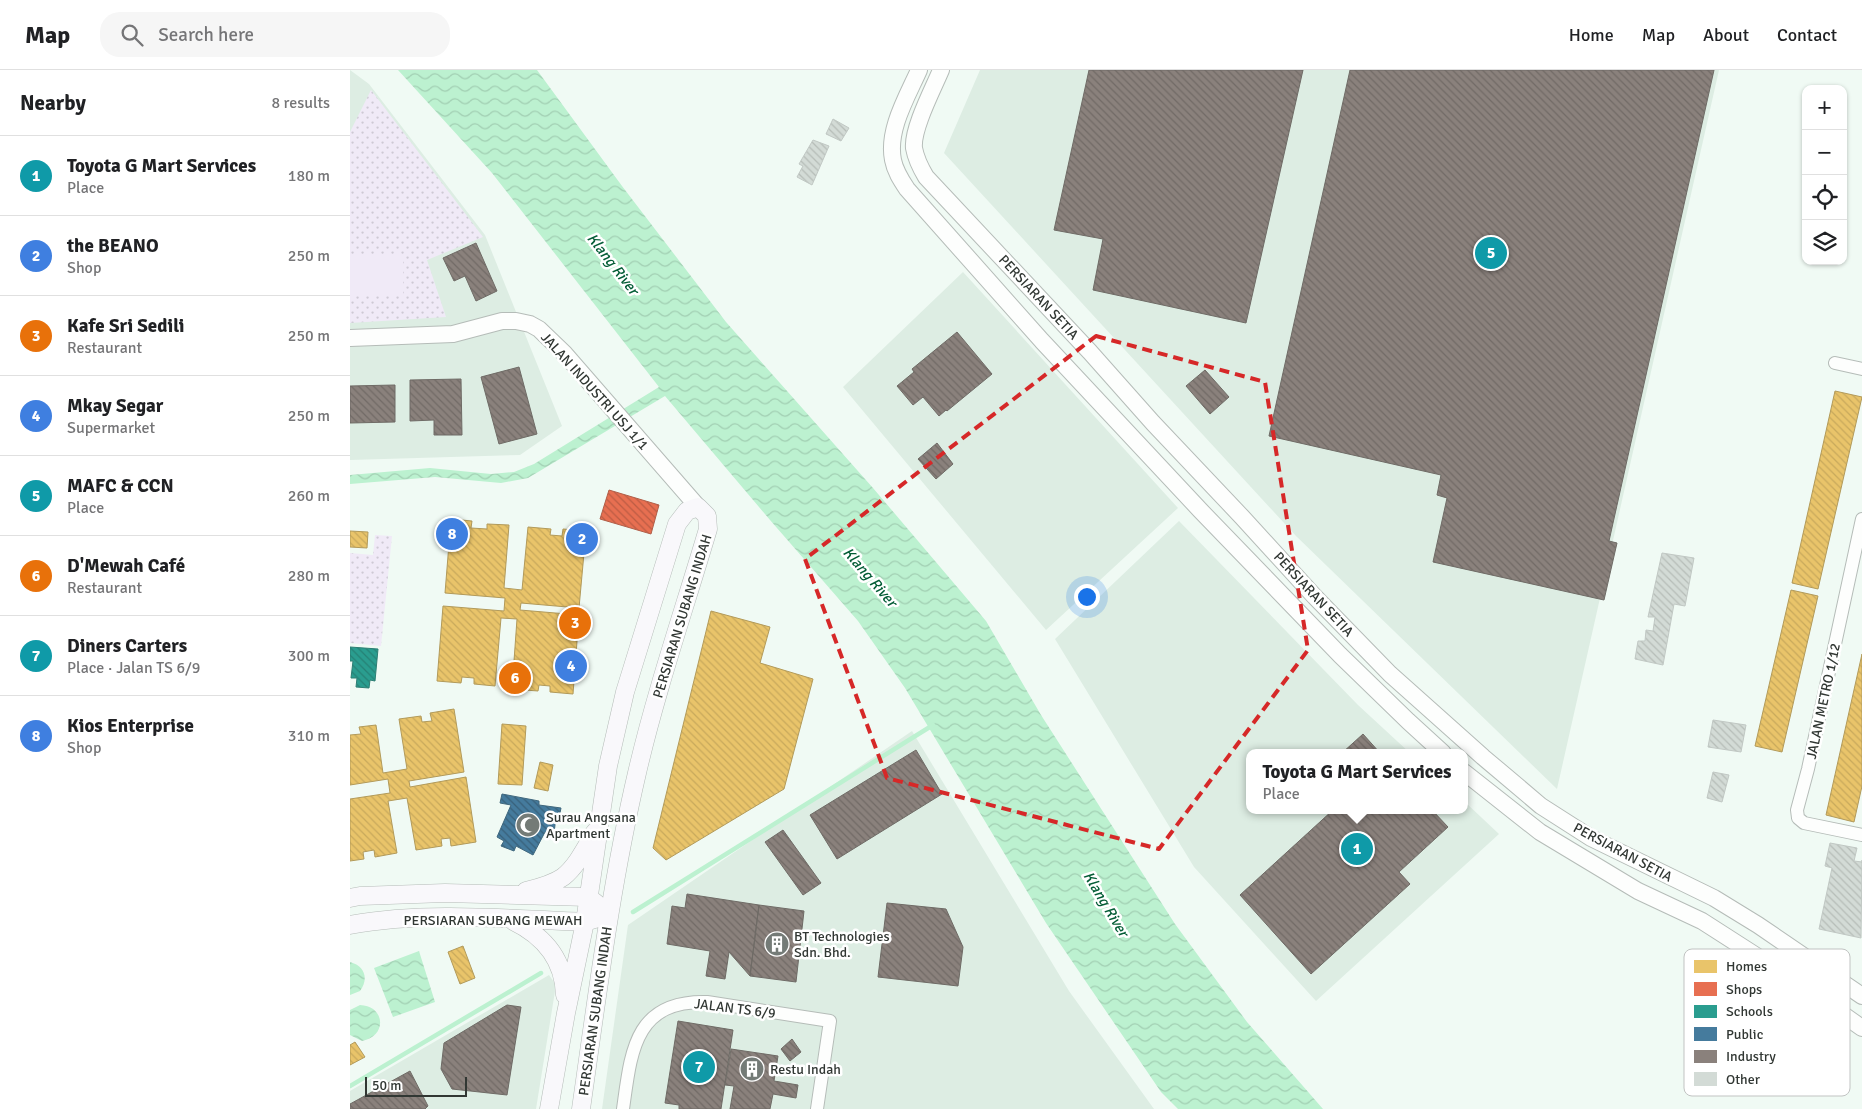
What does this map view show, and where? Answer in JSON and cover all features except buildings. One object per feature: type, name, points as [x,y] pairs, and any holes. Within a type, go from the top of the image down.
[{"type":"main road","name":"PERSIARAN SUBANG INDAH","points":[[549,1109],[585,922],[608,766],[626,692],[677,524],[686,511],[698,508],[707,516],[708,530],[637,772],[616,869],[581,1109]]},
{"type":"main road","points":[[516,894],[542,887],[562,877],[578,859],[599,826]]},
{"type":"main road","name":"PERSIARAN SUBANG MEWAH","points":[[350,898],[445,893],[588,897],[609,914]]},
{"type":"main road","name":"PERSIARAN SUBANG MEWAH","points":[[350,924],[418,918],[585,922],[609,914]]},
{"type":"main road","points":[[510,919],[528,928],[546,944],[560,965],[565,985],[566,1013]]},
{"type":"street","name":"PERSIARAN SETIA","points":[[919,70],[896,124],[892,143],[892,160],[898,175],[907,189],[1042,342],[1200,510],[1334,648],[1439,749]]},
{"type":"street","name":"PERSIARAN SETIA","points":[[941,70],[916,129],[915,152],[917,161],[926,177],[1315,597],[1390,674],[1541,806],[1591,838],[1714,898],[1793,949]]},
{"type":"street","points":[[892,152],[915,152]]},
{"type":"street","name":"JALAN INDUSTRI USJ 1/1","points":[[350,338],[452,334],[502,321],[530,324],[539,329],[564,353],[632,429],[698,508]]},
{"type":"street","points":[[1835,363],[1862,369]]},
{"type":"street","name":"JALAN METRO 1/12","points":[[1862,519],[1808,769],[1797,810],[1798,818],[1804,823],[1862,835]]},
{"type":"street","name":"PERSIARAN SETIA","points":[[1468,775],[1540,832],[1638,891],[1702,921],[1746,949]]},
{"type":"street","name":"PERSIARAN SETIA","points":[[1850,988],[1862,996]]},
{"type":"street","name":"JALAN TS 6/9","points":[[623,1109],[629,1066],[635,1044],[645,1026],[657,1013],[673,1005],[690,1001],[830,1021],[817,1109]]},
{"type":"street","name":"PERSIARAN SETIA","points":[[1850,1020],[1862,1028]]},
{"type":"highlighted area","points":[[1096,336],[1265,382],[1308,650],[1159,849],[887,778],[805,559]]},
{"type":"shaded area","points":[[350,70],[369,84],[485,235],[562,426],[520,455],[350,460]]},
{"type":"shaded area","points":[[980,70],[1719,70],[1557,789],[1296,536],[944,153]]},
{"type":"shaded area","points":[[371,90],[483,237],[427,260],[446,317],[350,323],[350,132]]},
{"type":"shaded area","points":[[350,255],[403,255],[403,294],[350,295]]},
{"type":"shaded area","points":[[963,272],[1178,508],[1046,630],[843,387]]},
{"type":"shaded area","points":[[1179,521],[1358,705],[1406,749],[1246,749],[1246,814],[1468,814],[1468,805],[1499,834],[1316,1001],[1194,867],[1055,639]]},
{"type":"shaded area","points":[[375,535],[392,536],[381,646],[350,643],[350,553],[373,555]]},
{"type":"shaded area","points":[[912,731],[1069,991],[1154,1109],[602,1109],[628,925]]},
{"type":"shaded area","points":[[549,975],[556,985],[536,1109],[350,1109],[350,1091]]},
{"type":"water","name":"Klang River","points":[[398,70],[537,70],[622,186],[726,322],[873,488],[986,621],[1041,715],[1175,924],[1247,1022],[1323,1109],[1178,1109],[1161,1092],[1046,923],[905,688],[858,621],[665,396],[528,478],[501,483],[435,477],[350,484],[350,475],[430,468],[491,474],[514,472],[534,464],[659,387],[492,173]]},
{"type":"water","points":[[419,951],[435,1002],[393,1017],[374,968]]},
{"type":"water","points":[[350,962],[362,970],[365,978],[360,991],[350,995]]},
{"type":"water","points":[[360,1005],[375,1010],[380,1022],[376,1034],[362,1041],[350,1035],[350,1010]]},
{"type":"waterway","points":[[633,912],[933,725]]},
{"type":"waterway","points":[[350,1086],[541,973]]},
{"type":"place","name":"MAFC & CCN","points":[[1491,253]]},
{"type":"place","name":"Kios Enterprise","points":[[452,534]]},
{"type":"place","name":"the BEANO","points":[[582,539]]},
{"type":"place","name":"Kafe Sri Sedili","points":[[575,623]]},
{"type":"place","name":"Mkay Segar","points":[[571,666]]},
{"type":"place","name":"D'Mewah Café","points":[[515,678]]},
{"type":"place","name":"Surau Angsana Apartment","points":[[528,825]]},
{"type":"place","name":"Toyota G Mart Services","points":[[1357,849]]},
{"type":"place","name":"BT Technologies Sdn. Bhd.","points":[[777,944]]},
{"type":"place","name":"Diners Carters","points":[[699,1067]]},
{"type":"place","name":"Restu Indah","points":[[752,1069]]}]
